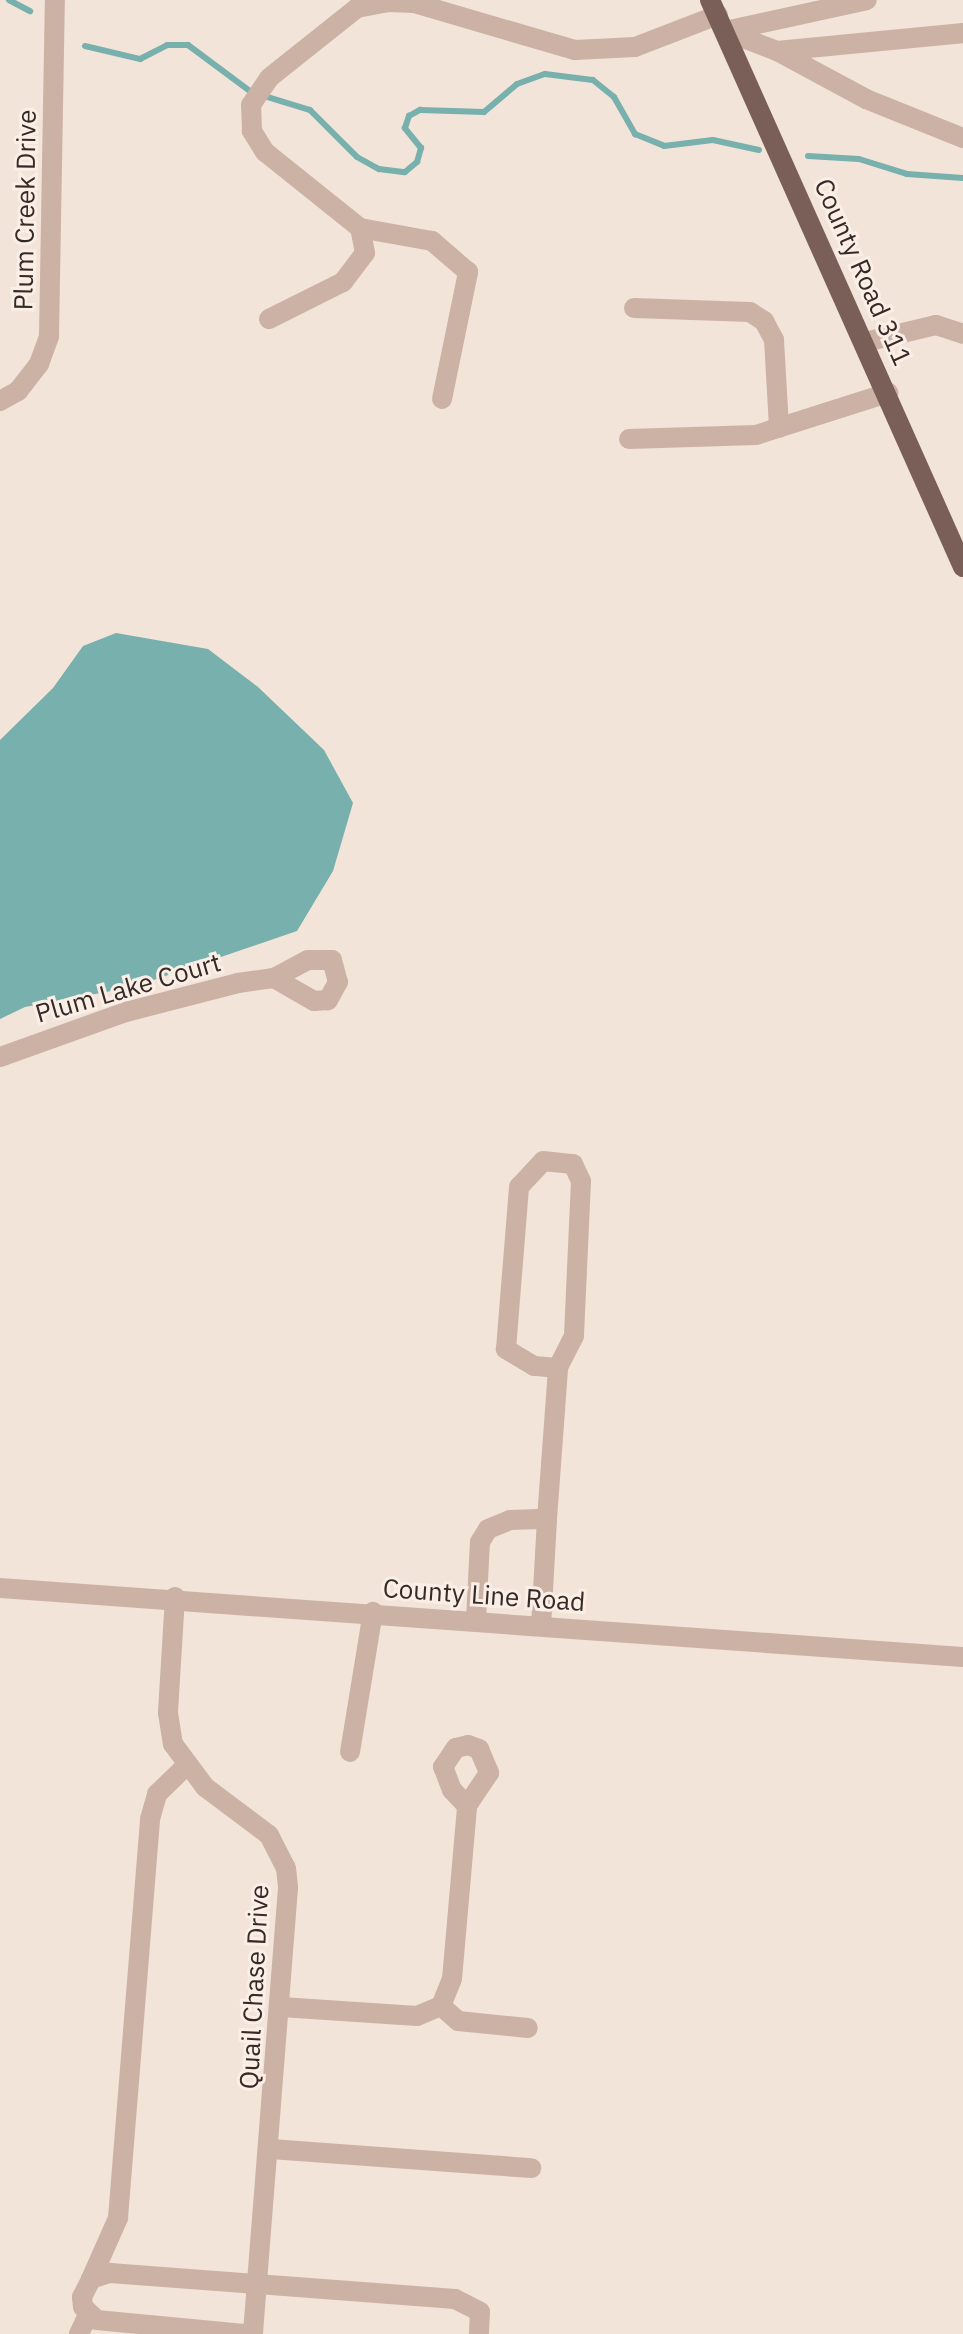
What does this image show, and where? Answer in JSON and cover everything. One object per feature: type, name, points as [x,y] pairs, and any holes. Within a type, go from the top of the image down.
[{"type":"main road","name":"County Road 311","points":[[718,15],[963,567]]},
{"type":"street","name":"Plum Creek Drive","points":[[0,401],[18,391],[32,373],[49,336],[55,0]]},
{"type":"street","points":[[442,399],[468,272],[432,241],[360,228],[265,152],[252,131],[251,105],[269,78],[357,8],[414,3],[575,50],[635,47],[718,15],[867,0]]},
{"type":"street","points":[[718,15],[866,99],[963,138]]},
{"type":"street","points":[[777,51],[963,33]]},
{"type":"street","points":[[269,319],[343,282],[365,253],[360,228]]},
{"type":"street","points":[[634,308],[750,312],[764,321],[774,340],[779,428]]},
{"type":"street","points":[[865,342],[936,325],[963,334]]},
{"type":"street","points":[[629,439],[756,435],[888,393]]},
{"type":"street","name":"Plum Lake Court","points":[[0,1057],[126,1012],[274,978]]},
{"type":"street","points":[[541,1625],[558,1368],[574,1336],[581,1181],[573,1164],[543,1161],[519,1187],[506,1349],[534,1366],[558,1368]]},
{"type":"street","points":[[476,1620],[480,1542],[488,1529],[510,1520],[547,1519]]},
{"type":"street","name":"County Line Road","points":[[0,1588],[175,1597],[963,1657]]},
{"type":"street","name":"Quail Chase Drive","points":[[175,1597],[168,1713],[173,1744],[186,1766],[269,1835],[286,1868],[281,2007],[271,2149],[253,2334]]},
{"type":"street","points":[[350,1752],[373,1612]]},
{"type":"street","points":[[79,2334],[88,2315],[82,2297],[118,2218],[150,1819],[157,1794],[186,1766]]},
{"type":"street","points":[[281,2007],[417,2016],[441,2006],[452,1979],[467,1806]]},
{"type":"street","points":[[441,2006],[458,2021],[528,2028]]},
{"type":"street","points":[[271,2149],[531,2168]]},
{"type":"street","points":[[91,2279],[110,2273],[455,2299],[480,2312],[479,2334]]},
{"type":"street","points":[[88,2315],[124,2324],[244,2334]]},
{"type":"water","points":[[116,633],[208,649],[258,687],[324,750],[353,803],[333,871],[297,931],[133,987],[25,1007],[0,1019],[0,740],[53,688],[83,646]]},
{"type":"waterway","points":[[9,0],[30,11]]},
{"type":"waterway","points":[[85,46],[140,59],[167,45],[188,45],[251,92],[310,110],[357,157],[379,169],[405,172],[417,162],[421,148],[405,128],[409,116],[420,110],[484,112],[517,84],[545,74],[593,80],[614,97],[635,134],[664,146],[713,140],[759,150]]},
{"type":"waterway","points":[[808,156],[859,159],[907,174],[963,178]]}]
